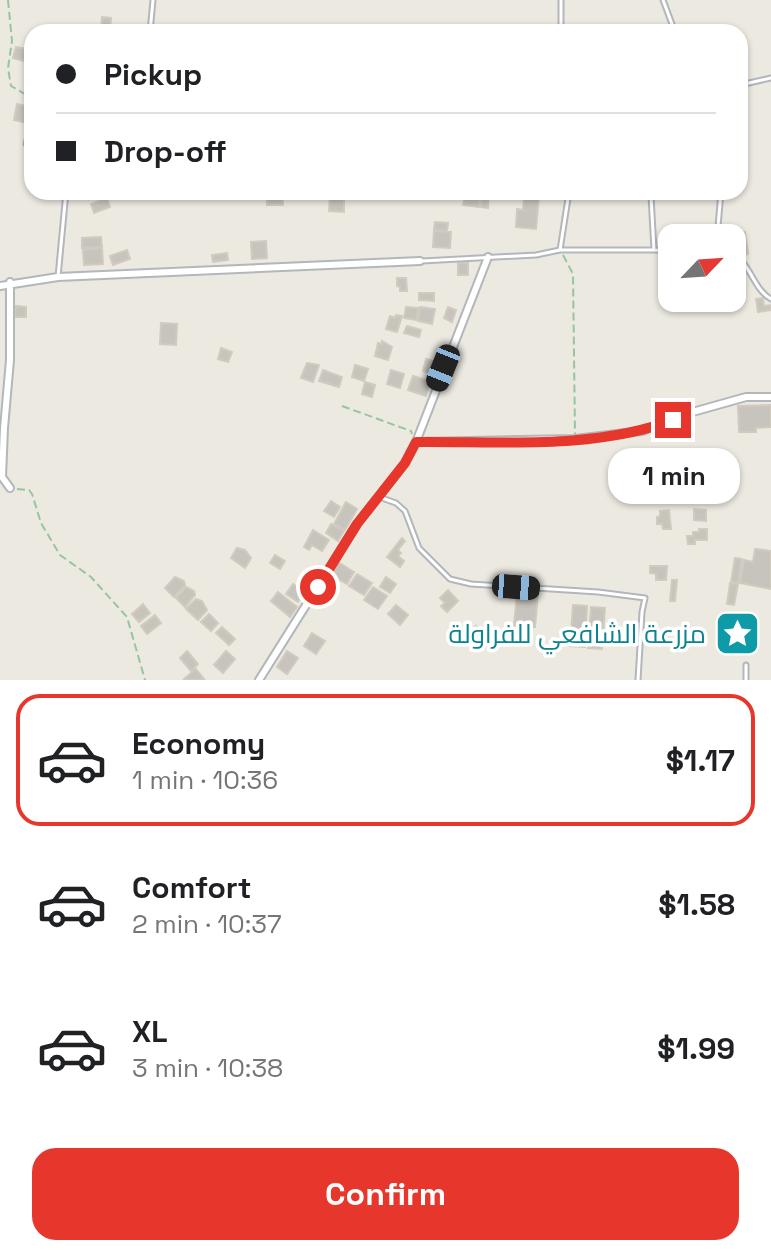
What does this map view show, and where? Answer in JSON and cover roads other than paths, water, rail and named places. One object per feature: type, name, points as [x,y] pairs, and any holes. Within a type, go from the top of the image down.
[{"type":"street","points":[[259,680],[357,524],[405,463],[488,257]]},
{"type":"street","points":[[0,286],[10,282],[58,277],[420,261]]},
{"type":"street","points":[[10,282],[2,477],[10,488]]},
{"type":"street","points":[[416,442],[575,439],[642,431],[689,413],[746,397],[771,397]]},
{"type":"lane","points":[[151,24],[153,0]]},
{"type":"lane","points":[[561,0],[561,24]]},
{"type":"lane","points":[[663,0],[672,24]]},
{"type":"lane","points":[[748,83],[771,78]]},
{"type":"lane","points":[[58,277],[65,200]]},
{"type":"lane","points":[[560,250],[568,200]]},
{"type":"lane","points":[[651,200],[654,250]]},
{"type":"lane","points":[[718,224],[720,200]]},
{"type":"lane","points":[[420,261],[536,255],[560,250],[658,250]]},
{"type":"lane","points":[[746,266],[764,296],[771,299]]},
{"type":"lane","points":[[379,496],[396,503],[405,511],[419,548],[450,579],[471,584],[645,598],[638,680]]},
{"type":"lane","points":[[746,665],[746,680]]},
{"type":"place","name":"مزرعة الشافعي للفراولة","points":[[737,634]]}]
